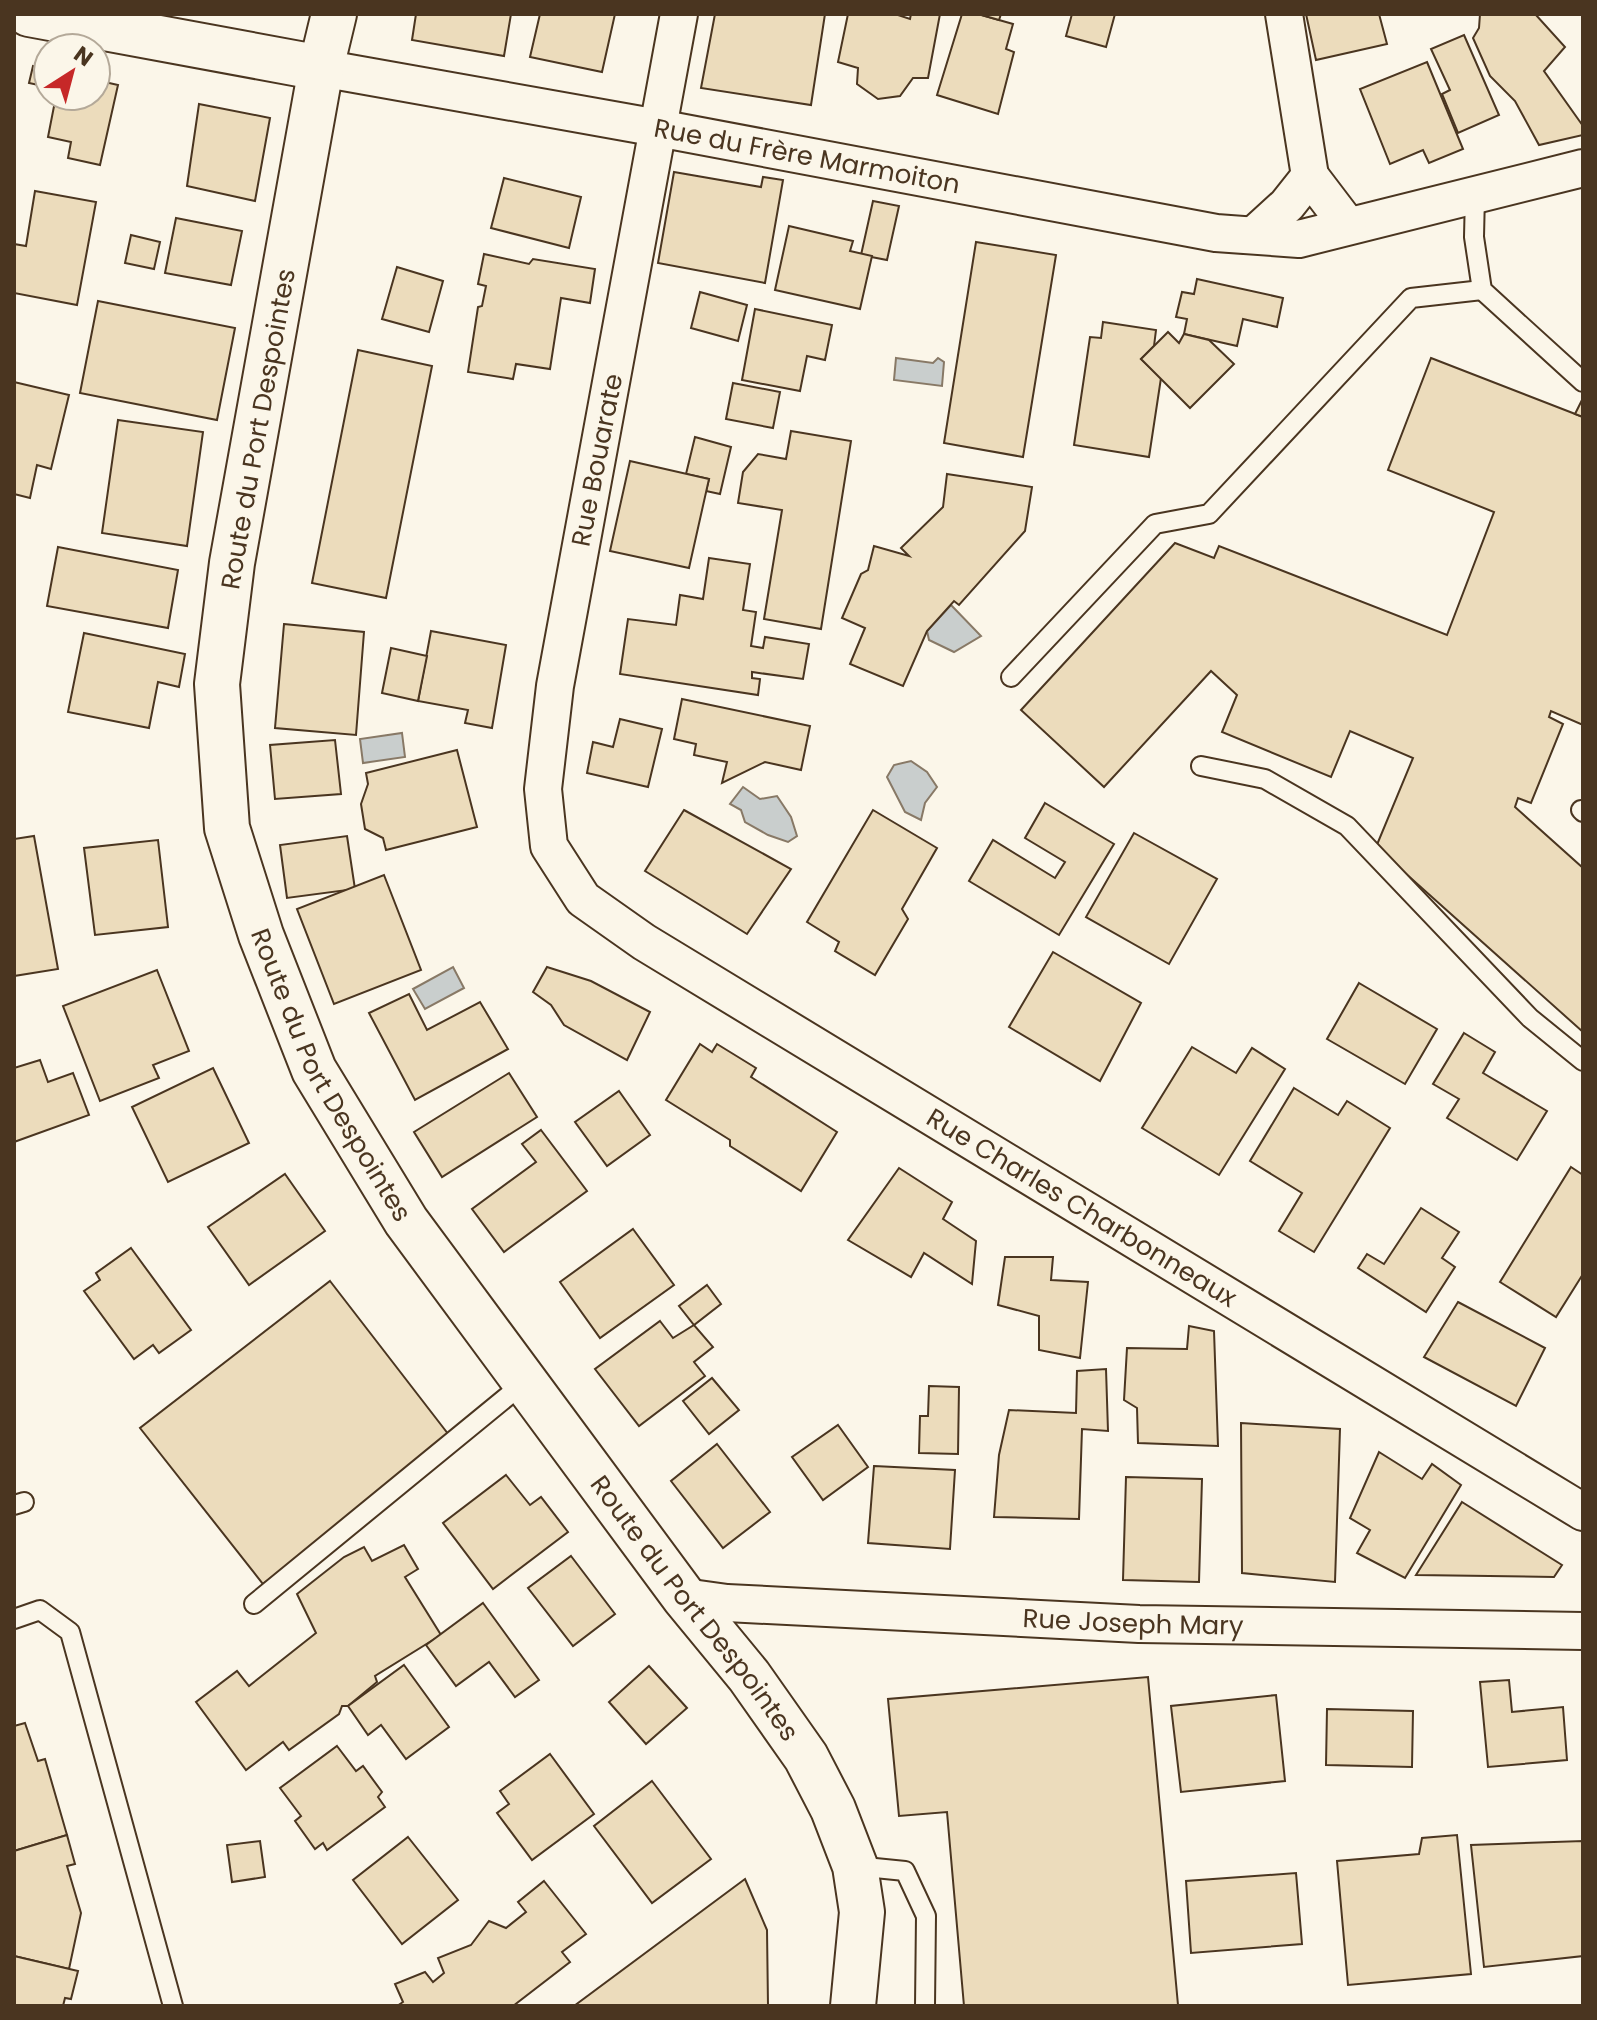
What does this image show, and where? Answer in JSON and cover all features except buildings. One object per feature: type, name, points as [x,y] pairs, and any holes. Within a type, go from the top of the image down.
[{"type":"main road","name":"Rue du Frère Marmoiton","points":[[29,14],[321,68]]},
{"type":"main road","name":"Route du Port Despointes","points":[[334,14],[321,68],[232,563],[217,684],[227,828],[261,935],[314,1070],[406,1221],[684,1597],[749,1676],[806,1757],[833,1809],[855,1866],[862,1912],[853,2006]]},
{"type":"street","name":"Rue Bouarate","points":[[583,899],[549,846],[543,789],[555,686],[679,14]]},
{"type":"street","points":[[1284,14],[1310,176],[1348,226]]},
{"type":"street","name":"Rue du Frère Marmoiton","points":[[321,68],[1216,233],[1299,239],[1583,168]]},
{"type":"street","points":[[1254,235],[1287,205],[1310,176]]},
{"type":"street","name":"Rue Charles Charbonneaux","points":[[583,899],[644,942],[757,1013],[1583,1512]]},
{"type":"street","name":"Rue Joseph Mary","points":[[684,1597],[727,1603],[1139,1624],[1583,1631]]},
{"type":"lane","points":[[1475,194],[1474,237],[1482,290],[1583,382]]},
{"type":"lane","points":[[1011,677],[1155,524],[1209,514],[1411,298],[1482,290]]},
{"type":"lane","points":[[1201,766],[1265,779],[1347,826],[1530,1018],[1583,1061]]},
{"type":"lane","points":[[254,1604],[525,1382]]},
{"type":"lane","points":[[14,1619],[40,1610],[70,1632],[173,2006]]},
{"type":"lane","points":[[855,1866],[905,1871],[926,1916],[925,2006]]},
{"type":"shaded area","points":[[896,358],[933,363],[938,358],[944,362],[942,386],[894,380]]},
{"type":"shaded area","points":[[951,605],[981,636],[954,652],[929,640],[927,631]]},
{"type":"shaded area","points":[[402,733],[405,757],[363,763],[360,739]]},
{"type":"shaded area","points":[[911,761],[927,772],[937,787],[925,803],[921,820],[905,812],[887,777],[894,765]]},
{"type":"shaded area","points":[[743,787],[760,799],[777,796],[791,817],[797,836],[788,842],[745,822],[741,810],[730,804]]},
{"type":"shaded area","points":[[453,967],[464,988],[425,1009],[413,989]]}]
